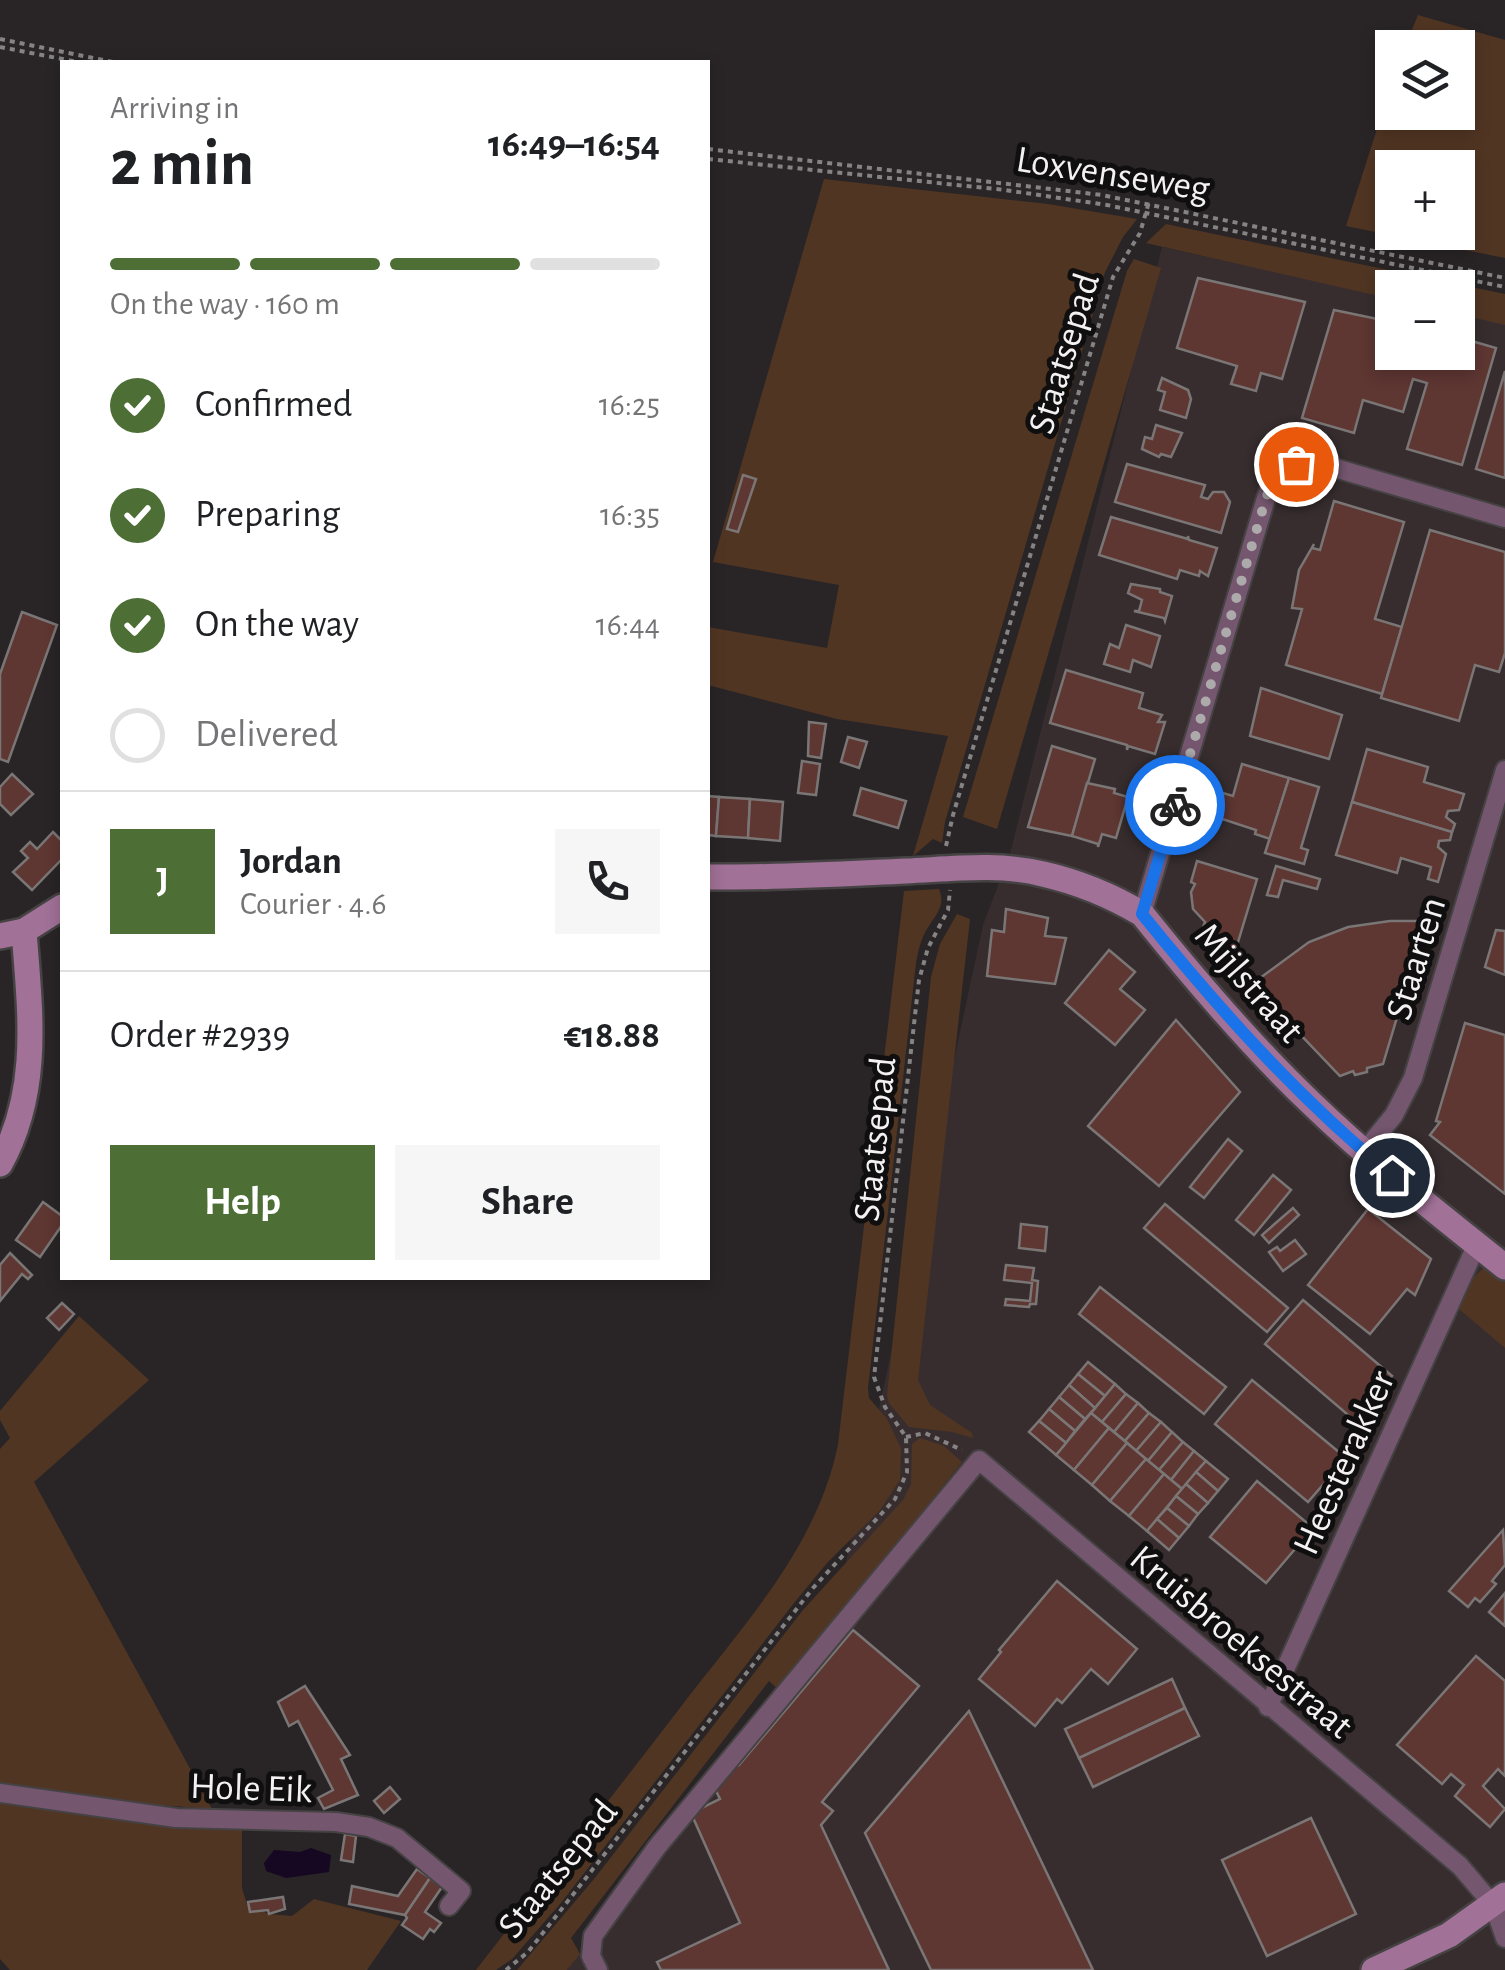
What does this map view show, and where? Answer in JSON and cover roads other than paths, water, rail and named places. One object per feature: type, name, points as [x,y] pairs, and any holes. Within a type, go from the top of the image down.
[{"type":"street","points":[[1142,914],[1276,472],[1296,464],[1318,463],[1505,518]]},
{"type":"street","name":"Staarten","points":[[1364,1152],[1394,1115],[1414,1078],[1505,770]]},
{"type":"street","name":"Mijlstraat","points":[[710,877],[1012,869],[1042,874],[1118,900],[1142,914],[1262,1055],[1364,1152],[1505,1267]]},
{"type":"street","points":[[0,1164],[26,1097],[30,1061],[32,1018],[12,933],[60,908]]},
{"type":"street","name":"Heesterakker","points":[[1268,1707],[1476,1244]]},
{"type":"street","name":"Kruisbroeksestraat","points":[[598,1970],[591,1956],[593,1936],[657,1847],[979,1460],[1499,1900],[1505,1938]]},
{"type":"street","name":"Hole Eik","points":[[0,1793],[176,1818],[369,1826],[397,1838],[461,1890],[450,1906]]},
{"type":"street","points":[[1374,1970],[1449,1935],[1499,1900]]}]
